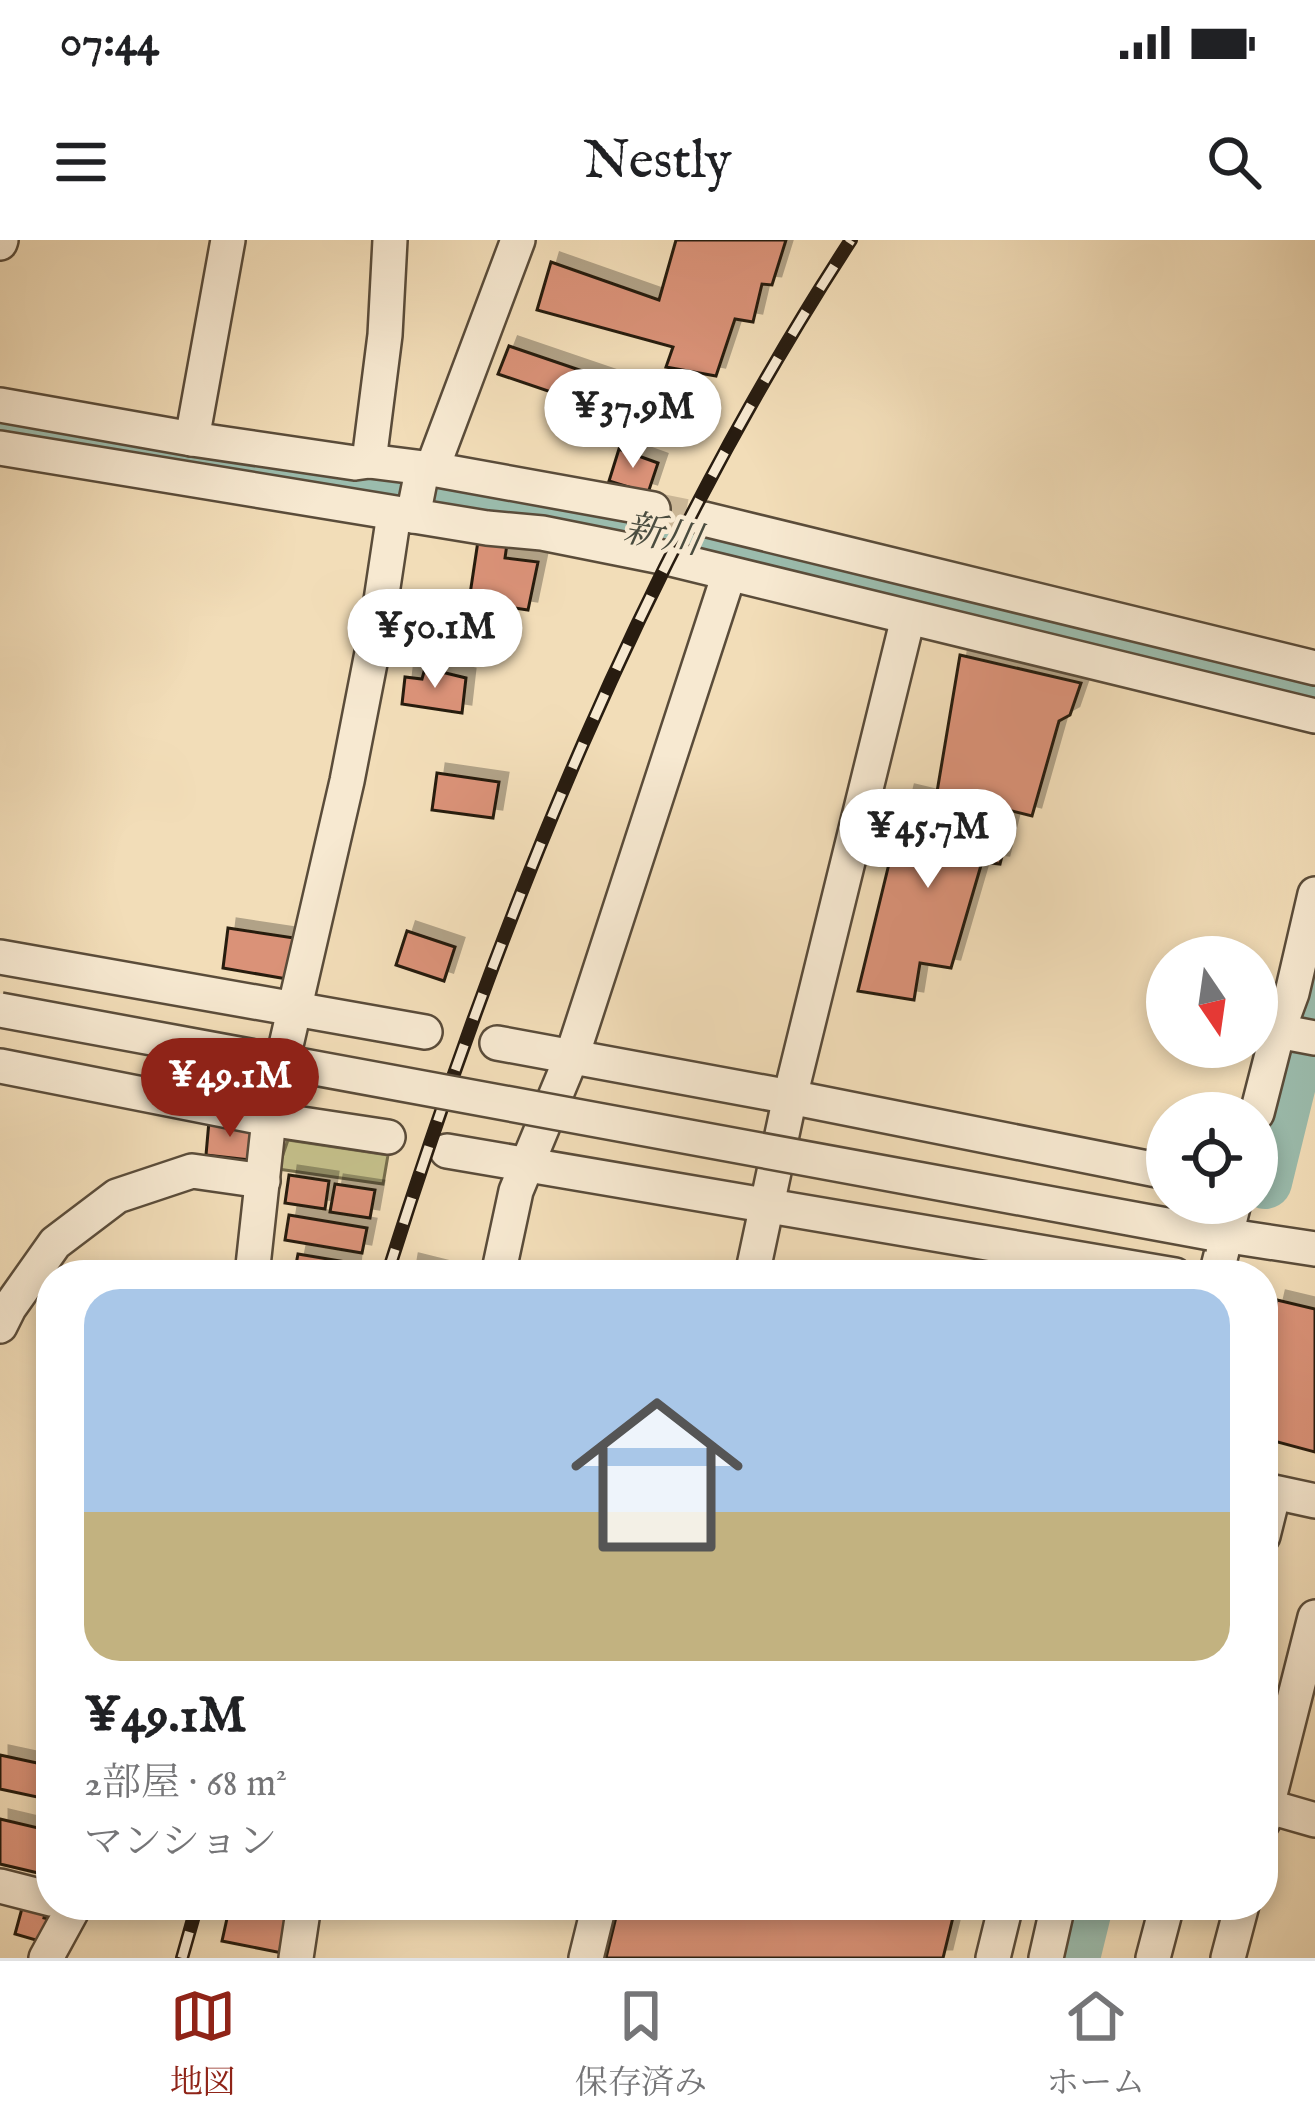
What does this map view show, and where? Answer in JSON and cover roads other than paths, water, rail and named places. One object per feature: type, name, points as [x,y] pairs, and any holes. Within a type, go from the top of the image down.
[{"type":"street","points":[[192,440],[228,240]]},
{"type":"street","points":[[254,1260],[269,1119],[347,781],[377,627],[407,513],[518,240]]},
{"type":"street","points":[[369,461],[385,335],[386,241]]},
{"type":"street","points":[[0,405],[192,440],[355,463],[369,461],[652,509]]},
{"type":"street","points":[[0,448],[542,533],[667,558],[1315,716]]},
{"type":"street","points":[[704,519],[1315,668]]},
{"type":"street","points":[[501,1260],[516,1191],[572,1056],[729,574]]},
{"type":"street","points":[[756,1260],[790,1097],[908,618]]},
{"type":"street","points":[[1269,1092],[1300,1035],[1292,993],[1315,894]]},
{"type":"street","points":[[0,957],[425,1032]]},
{"type":"street","points":[[0,1010],[1146,1211]]},
{"type":"street","points":[[497,1043],[1146,1168]]},
{"type":"street","points":[[0,1066],[269,1119],[388,1137]]},
{"type":"street","points":[[447,1151],[1087,1260]]},
{"type":"street","points":[[43,1260],[55,1243],[117,1196],[192,1172],[263,1180]]},
{"type":"street","points":[[1218,1260],[1223,1224],[1315,1249]]},
{"type":"street","points":[[0,1326],[36,1270]]},
{"type":"street","points":[[1278,1493],[1315,1501]]},
{"type":"street","points":[[1278,1758],[1315,1617]]},
{"type":"street","points":[[1278,1813],[1315,1820]]},
{"type":"street","points":[[0,1886],[36,1895]]},
{"type":"street","points":[[46,1958],[66,1920]]},
{"type":"street","points":[[296,1958],[302,1920]]},
{"type":"street","points":[[586,1958],[595,1920]]},
{"type":"street","points":[[993,1958],[1002,1920]]},
{"type":"street","points":[[1046,1958],[1055,1920]]},
{"type":"street","points":[[1153,1958],[1163,1920]]},
{"type":"street","points":[[1228,1958],[1238,1920]]},
{"type":"waterway","name":"新川","points":[[0,424],[195,460],[387,483],[708,540],[1315,692]]},
{"type":"waterway","points":[[1306,1016],[1315,982]]},
{"type":"waterway","points":[[1278,1129],[1295,1060]]},
{"type":"waterway","points":[[1073,1958],[1082,1920]]},
{"type":"tunnel","points":[[653,509],[704,519]]},
{"type":"railway","points":[[392,1260],[478,1006],[584,742],[707,486],[851,240]]},
{"type":"railway","points":[[182,1958],[193,1920]]}]
